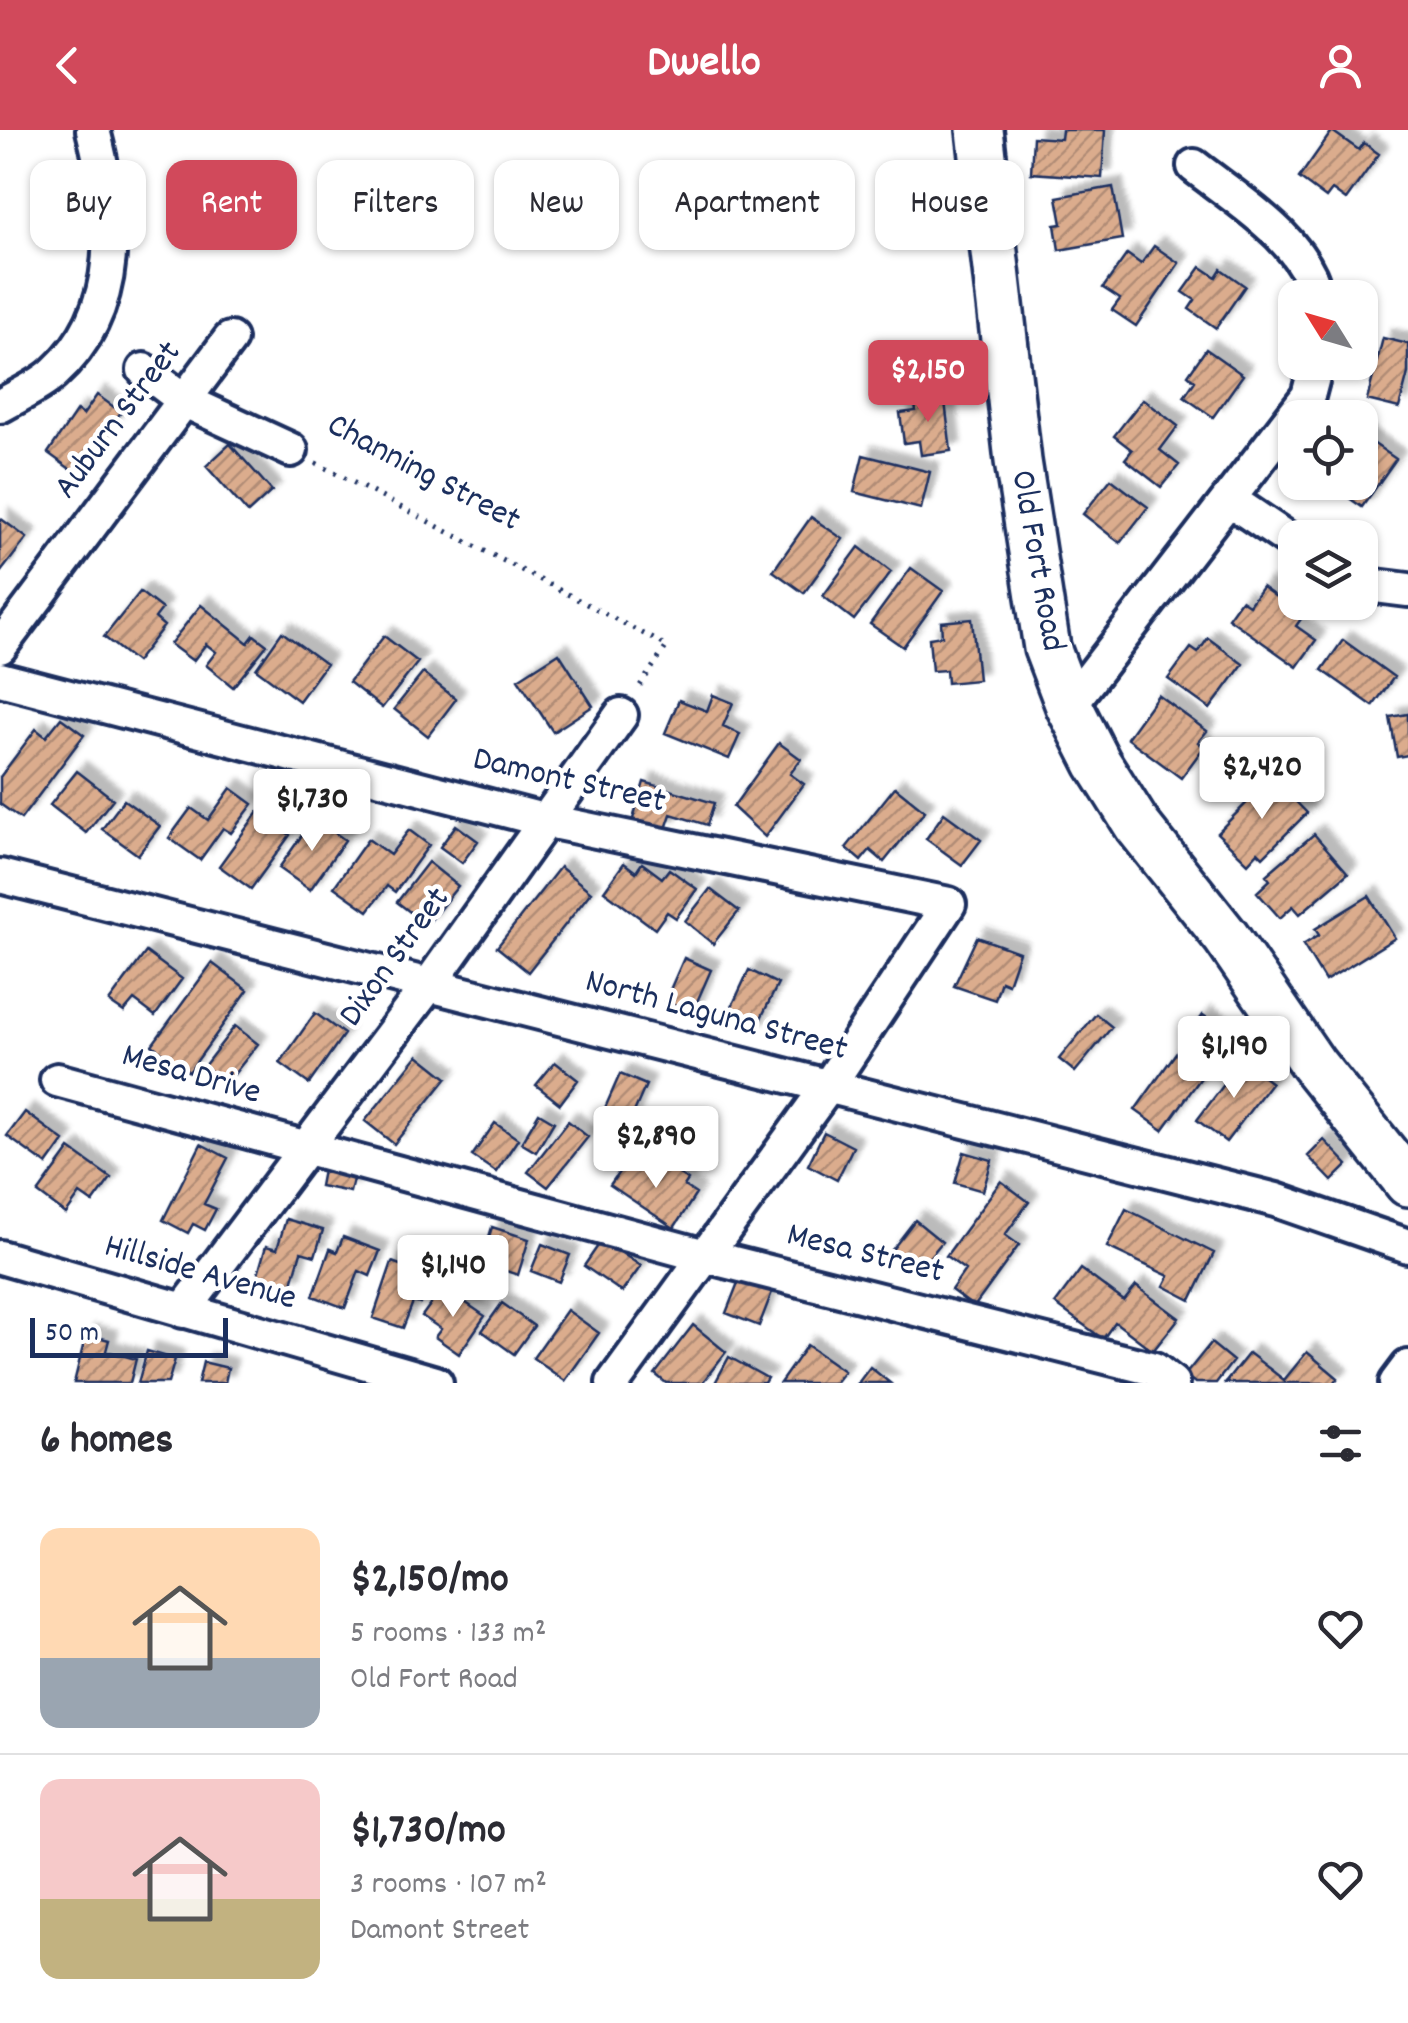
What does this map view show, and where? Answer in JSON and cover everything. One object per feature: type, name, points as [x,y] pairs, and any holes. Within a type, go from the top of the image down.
[{"type":"street","points":[[0,406],[53,374],[95,318],[113,249],[105,176],[93,130]]},
{"type":"street","name":"Old Fort Road","points":[[980,130],[1018,461],[1048,648],[1069,706],[1137,824],[1226,937],[1313,1064],[1408,1183]]},
{"type":"street","points":[[1194,166],[1276,232],[1313,280]]},
{"type":"street","name":"Auburn Street","points":[[0,647],[230,339]]},
{"type":"street","name":"Channing Street","points":[[144,370],[185,400],[291,450]]},
{"type":"street","points":[[1069,706],[1308,396],[1312,380]]},
{"type":"street","points":[[1230,500],[1278,532]]},
{"type":"street","points":[[1378,586],[1408,590]]},
{"type":"street","name":"Damont Street","points":[[0,679],[543,820],[950,904],[827,1088]]},
{"type":"street","name":"Dixon Street","points":[[183,1311],[431,982],[620,715]]},
{"type":"street","name":"North Laguna Street","points":[[0,876],[431,982],[827,1088],[1276,1200],[1408,1246]]},
{"type":"street","name":"Mesa Drive","points":[[57,1080],[303,1149]]},
{"type":"street","points":[[613,1383],[827,1088]]},
{"type":"street","name":"Mesa Street","points":[[303,1149],[1154,1369],[1172,1383]]},
{"type":"street","name":"Hillside Avenue","points":[[3,1268],[183,1311],[419,1381]]},
{"type":"street","points":[[1396,1383],[1408,1367]]},
{"type":"path","name":"Channing Street","points":[[291,450],[667,646],[620,715]]},
{"type":"building","points":[[1062,130],[1105,130],[1102,178],[1031,173],[1033,137],[1061,139]]},
{"type":"building","points":[[1332,131],[1359,150],[1364,143],[1379,154],[1346,200],[1332,190],[1326,198],[1299,178]]},
{"type":"building","points":[[1113,187],[1122,239],[1059,250],[1055,225],[1062,224],[1057,197]]},
{"type":"building","points":[[1154,246],[1179,263],[1136,326],[1112,310],[1120,299],[1103,288],[1127,254],[1141,264]]},
{"type":"building","points":[[1201,267],[1216,277],[1221,269],[1245,286],[1216,328],[1189,309],[1195,300],[1183,292]]},
{"type":"building","points":[[1383,338],[1408,344],[1408,373],[1399,408],[1367,400],[1372,380],[1378,380]]},
{"type":"building","points":[[1206,349],[1243,375],[1213,417],[1184,397],[1195,381],[1188,375]]},
{"type":"building","points":[[944,393],[951,451],[921,455],[919,441],[904,443],[900,413],[916,411],[914,397]]},
{"type":"building","points":[[97,395],[121,412],[77,474],[48,453],[77,410],[83,415]]},
{"type":"building","points":[[1143,399],[1178,426],[1160,450],[1179,465],[1161,487],[1125,459],[1132,450],[1114,436]]},
{"type":"building","points":[[230,444],[272,491],[248,513],[206,466]]},
{"type":"building","points":[[1378,446],[1396,459],[1378,484]]},
{"type":"building","points":[[863,455],[930,472],[921,509],[854,492]]},
{"type":"building","points":[[1111,479],[1148,507],[1120,543],[1083,514]]},
{"type":"building","points":[[811,517],[843,539],[804,593],[773,571]]},
{"type":"building","points":[[0,518],[27,538],[0,573]]},
{"type":"building","points":[[859,547],[891,572],[854,620],[823,596]]},
{"type":"building","points":[[911,568],[943,591],[903,647],[870,624]]},
{"type":"building","points":[[1262,587],[1278,598],[1278,620],[1300,620],[1296,626],[1316,640],[1297,667],[1228,618],[1241,600],[1249,605]]},
{"type":"building","points":[[140,592],[162,609],[155,618],[164,626],[136,662],[104,637]]},
{"type":"building","points":[[201,605],[248,643],[254,635],[267,645],[233,687],[206,665],[216,652],[206,644],[193,661],[170,644]]},
{"type":"building","points":[[972,619],[978,680],[947,683],[946,670],[932,671],[929,638],[942,636],[941,622]]},
{"type":"building","points":[[282,632],[326,664],[299,701],[256,669]]},
{"type":"building","points":[[384,636],[418,662],[382,708],[349,682]]},
{"type":"building","points":[[1208,638],[1243,664],[1210,709],[1168,679],[1191,648],[1198,653]]},
{"type":"building","points":[[1343,640],[1394,677],[1373,706],[1322,670]]},
{"type":"building","points":[[559,653],[593,706],[553,732],[518,679]]},
{"type":"building","points":[[423,673],[456,699],[428,736],[394,709]]},
{"type":"building","points":[[713,695],[733,703],[723,726],[740,734],[729,759],[665,733],[679,700],[707,711]]},
{"type":"building","points":[[1158,695],[1207,731],[1198,742],[1204,747],[1181,778],[1127,738]]},
{"type":"building","points":[[1408,714],[1408,755],[1397,757],[1390,717]]},
{"type":"building","points":[[61,718],[84,735],[21,819],[0,804],[0,777],[36,729],[46,737]]},
{"type":"building","points":[[779,743],[801,759],[790,774],[804,784],[765,837],[733,807]]},
{"type":"building","points":[[77,771],[113,799],[86,833],[50,805]]},
{"type":"building","points":[[1272,777],[1307,813],[1263,857],[1258,852],[1248,863],[1217,833]]},
{"type":"building","points":[[644,782],[714,803],[707,825],[671,814],[666,829],[633,819]]},
{"type":"building","points":[[895,787],[925,811],[884,862],[870,850],[861,861],[846,848]]},
{"type":"building","points":[[231,788],[253,804],[231,833],[223,828],[200,860],[169,838],[191,808],[208,820]]},
{"type":"building","points":[[124,800],[160,826],[138,855],[102,829]]},
{"type":"building","points":[[258,812],[290,835],[251,889],[219,866]]},
{"type":"building","points":[[944,813],[981,840],[962,865],[926,839]]},
{"type":"building","points":[[314,818],[345,840],[310,890],[279,868]]},
{"type":"building","points":[[456,825],[478,841],[462,863],[440,847]]},
{"type":"building","points":[[409,830],[429,845],[395,892],[387,886],[368,911],[334,887],[368,839],[390,855]]},
{"type":"building","points":[[1314,834],[1348,873],[1300,914],[1293,906],[1280,918],[1257,892],[1270,880],[1266,875]]},
{"type":"building","points":[[428,862],[458,886],[427,925],[397,902]]},
{"type":"building","points":[[624,863],[636,872],[642,863],[662,878],[669,869],[697,889],[676,918],[667,912],[655,929],[604,891]]},
{"type":"building","points":[[560,867],[591,892],[528,972],[497,947]]},
{"type":"building","points":[[710,889],[739,911],[713,944],[685,921]]},
{"type":"building","points":[[1369,896],[1395,938],[1325,981],[1303,945],[1319,935],[1315,929]]},
{"type":"building","points":[[977,937],[1019,952],[1008,984],[1001,981],[995,1000],[954,986]]},
{"type":"building","points":[[146,952],[182,979],[155,1016],[134,1000],[124,1012],[109,1002]]},
{"type":"building","points":[[684,958],[711,970],[692,1013],[665,1001]]},
{"type":"building","points":[[212,963],[248,990],[189,1072],[152,1045]]},
{"type":"building","points":[[749,970],[778,984],[754,1032],[726,1019]]},
{"type":"building","points":[[315,1013],[344,1034],[309,1084],[280,1063]]},
{"type":"building","points":[[1096,1014],[1112,1027],[1075,1072],[1059,1059]]},
{"type":"building","points":[[1203,1015],[1232,1035],[1163,1130],[1135,1110]]},
{"type":"building","points":[[235,1026],[258,1044],[227,1083],[204,1066]]},
{"type":"building","points":[[418,1055],[447,1078],[394,1144],[365,1121]]},
{"type":"building","points":[[1242,1061],[1271,1083],[1226,1142],[1197,1120]]},
{"type":"building","points":[[555,1062],[578,1080],[560,1104],[536,1085]]},
{"type":"building","points":[[620,1074],[646,1085],[627,1128],[601,1117]]},
{"type":"building","points":[[25,1112],[64,1141],[47,1165],[7,1136]]},
{"type":"building","points":[[539,1113],[554,1122],[536,1152],[521,1143]]},
{"type":"building","points":[[568,1121],[588,1137],[548,1187],[528,1172]]},
{"type":"building","points":[[495,1123],[518,1139],[496,1172],[472,1156]]},
{"type":"building","points":[[824,1132],[853,1147],[837,1180],[808,1165]]},
{"type":"building","points":[[1324,1140],[1348,1165],[1332,1181],[1308,1156]]},
{"type":"building","points":[[201,1144],[228,1158],[204,1204],[216,1209],[205,1230],[193,1224],[188,1233],[163,1220]]},
{"type":"building","points":[[70,1149],[111,1178],[93,1203],[80,1194],[66,1214],[38,1193]]},
{"type":"building","points":[[964,1152],[992,1160],[983,1191],[955,1183]]},
{"type":"building","points":[[628,1159],[657,1179],[666,1165],[688,1180],[684,1186],[696,1194],[674,1228],[610,1185]]},
{"type":"building","points":[[324,1165],[355,1171],[350,1192],[320,1186]]},
{"type":"building","points":[[1001,1181],[1029,1202],[1005,1235],[1019,1245],[974,1307],[951,1290],[965,1270],[946,1256]]},
{"type":"building","points":[[1126,1209],[1214,1253],[1191,1300],[1164,1286],[1169,1276],[1107,1247]]},
{"type":"building","points":[[286,1219],[323,1230],[315,1256],[301,1252],[291,1287],[257,1277],[266,1246],[277,1249]]},
{"type":"building","points":[[915,1220],[942,1242],[917,1273],[891,1251]]},
{"type":"building","points":[[492,1227],[529,1239],[518,1275],[481,1263]]},
{"type":"building","points":[[343,1237],[380,1251],[370,1276],[359,1271],[345,1308],[313,1296],[330,1249],[337,1252]]},
{"type":"building","points":[[602,1240],[641,1266],[622,1292],[584,1266]]},
{"type":"building","points":[[542,1244],[570,1255],[559,1282],[531,1271]]},
{"type":"building","points":[[392,1262],[430,1276],[420,1304],[413,1302],[403,1328],[373,1318]]},
{"type":"building","points":[[1081,1269],[1124,1301],[1136,1286],[1179,1318],[1153,1351],[1115,1322],[1103,1339],[1055,1304]]},
{"type":"building","points":[[741,1275],[774,1287],[759,1326],[726,1313]]},
{"type":"building","points":[[443,1287],[485,1316],[459,1354],[435,1337],[441,1329],[422,1316]]},
{"type":"building","points":[[502,1303],[534,1326],[514,1354],[482,1331]]},
{"type":"building","points":[[567,1310],[599,1333],[565,1381],[533,1358]]},
{"type":"building","points":[[693,1325],[726,1352],[702,1383],[666,1383],[655,1374]]},
{"type":"building","points":[[86,1334],[109,1340],[106,1351],[136,1359],[130,1383],[74,1383]]},
{"type":"building","points":[[1211,1343],[1233,1361],[1216,1383],[1195,1383],[1185,1375]]},
{"type":"building","points":[[807,1345],[844,1371],[835,1383],[780,1383]]},
{"type":"building","points":[[147,1351],[175,1359],[168,1383],[138,1383]]},
{"type":"building","points":[[1307,1352],[1338,1378],[1334,1383],[1225,1383],[1249,1353],[1284,1380]]},
{"type":"building","points":[[729,1357],[767,1378],[764,1383],[715,1383]]},
{"type":"building","points":[[203,1362],[228,1368],[225,1383],[198,1383]]},
{"type":"building","points":[[870,1367],[890,1383],[858,1383]]}]
